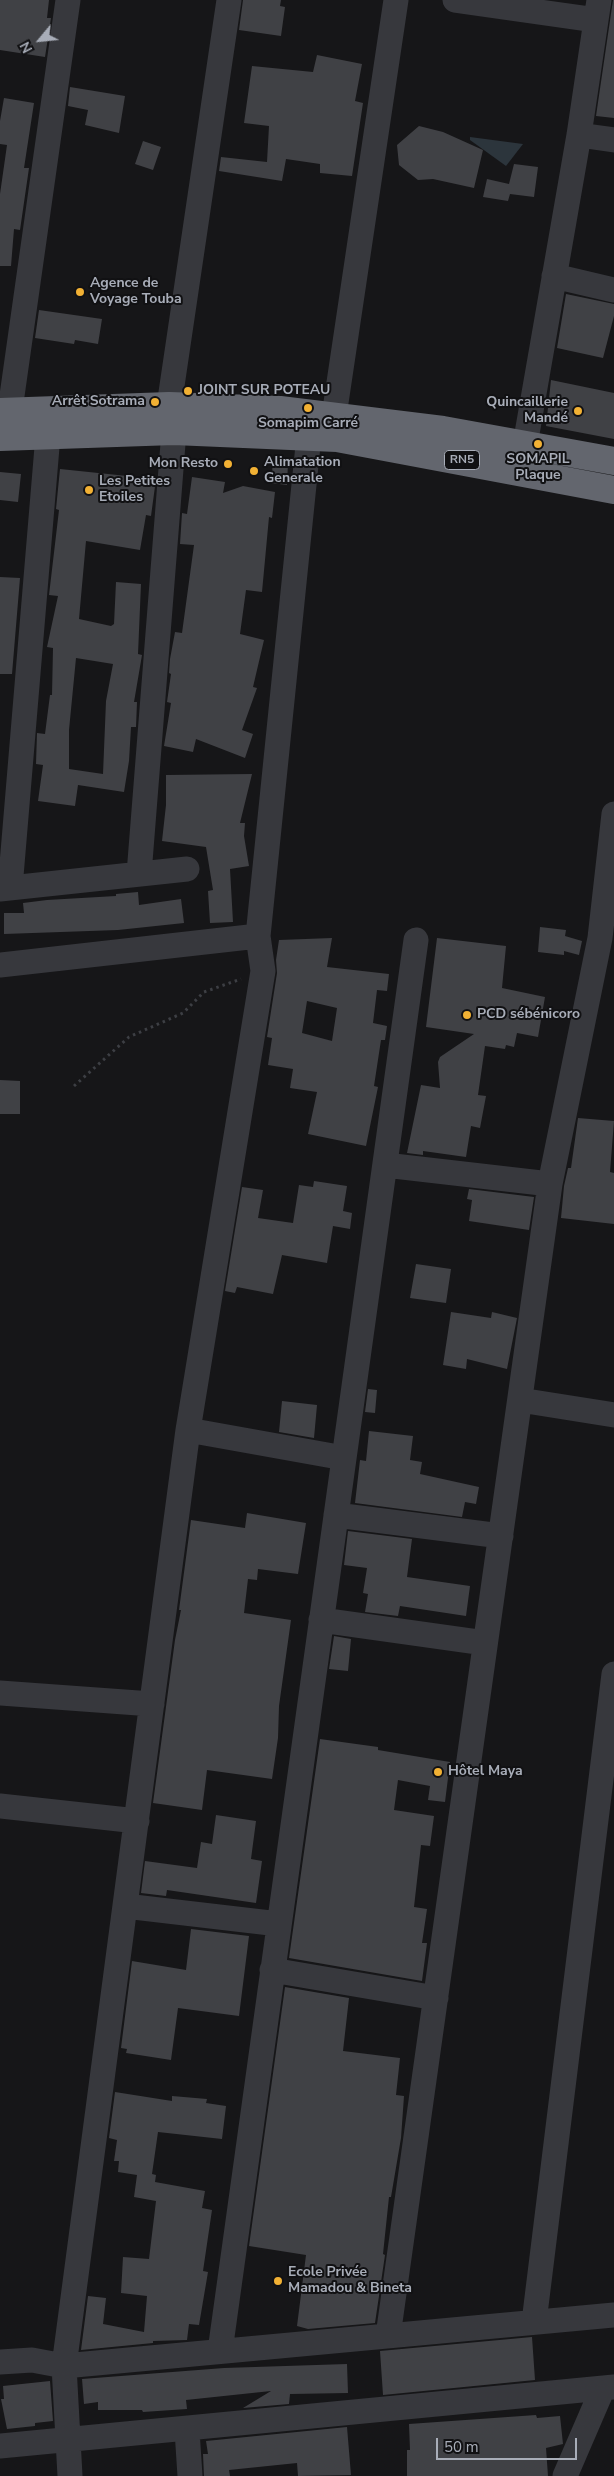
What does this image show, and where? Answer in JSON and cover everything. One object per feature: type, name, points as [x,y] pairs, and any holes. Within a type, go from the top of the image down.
[{"type":"highway","name":"RN5","points":[[4,424],[48,435],[171,418]]},
{"type":"highway","name":"RN5","points":[[4,424],[171,418],[318,422],[443,430],[614,461]]},
{"type":"highway","name":"RN5","points":[[318,422],[337,438],[438,455],[614,490]]},
{"type":"street","points":[[4,424],[68,0]]},
{"type":"street","points":[[139,874],[171,418],[229,0]]},
{"type":"street","points":[[70,2476],[64,2366],[188,1430],[263,972],[258,936],[318,422],[396,0]]},
{"type":"street","points":[[455,0],[598,10],[579,135],[525,445]]},
{"type":"street","points":[[579,135],[614,140]]},
{"type":"street","points":[[554,276],[614,290]]},
{"type":"street","points":[[48,435],[5,888],[187,868]]},
{"type":"street","points":[[388,2336],[550,1184],[600,938],[614,814]]},
{"type":"street","points":[[0,965],[258,936]]},
{"type":"street","points":[[220,2351],[416,940]]},
{"type":"street","points":[[385,1165],[550,1184]]},
{"type":"street","points":[[520,1400],[614,1415]]},
{"type":"street","points":[[188,1430],[344,1458]]},
{"type":"street","points":[[336,1515],[501,1536]]},
{"type":"street","points":[[321,1620],[485,1643]]},
{"type":"street","points":[[534,2322],[614,1674]]},
{"type":"street","points":[[0,1693],[152,1704]]},
{"type":"street","points":[[0,1806],[137,1821]]},
{"type":"street","points":[[126,1906],[279,1924]]},
{"type":"street","points":[[272,1970],[436,1998]]},
{"type":"street","points":[[0,2362],[32,2360],[64,2366],[614,2314]]},
{"type":"street","points":[[0,2446],[187,2430],[608,2388]]},
{"type":"street","points":[[565,2476],[608,2388]]},
{"type":"street","points":[[187,2430],[190,2476]]},
{"type":"path","points":[[74,1086],[129,1037],[183,1013],[204,992],[263,972]]},
{"type":"shaded area","points":[[470,137],[523,144],[506,166],[470,140]]},
{"type":"building","points":[[0,0],[49,0],[47,18],[51,18],[45,57],[0,50]]},
{"type":"building","points":[[243,0],[281,0],[280,6],[285,7],[281,36],[239,30]]},
{"type":"building","points":[[614,0],[614,118],[596,116]]},
{"type":"building","points":[[317,55],[362,64],[355,101],[363,103],[352,176],[320,173],[320,164],[286,159],[282,181],[219,171],[221,157],[267,162],[269,126],[244,123],[252,66],[313,72]]},
{"type":"building","points":[[70,87],[125,96],[119,133],[85,125],[88,110],[68,106]]},
{"type":"building","points":[[4,98],[34,103],[24,168],[29,168],[20,230],[14,229],[11,266],[0,266],[0,194],[7,145],[0,144],[0,121]]},
{"type":"building","points":[[419,126],[443,132],[483,150],[474,188],[433,179],[418,180],[399,165],[397,145]]},
{"type":"building","points":[[143,141],[161,147],[153,170],[135,164]]},
{"type":"building","points":[[514,164],[538,167],[534,197],[510,194],[508,201],[483,197],[487,179],[509,184]]},
{"type":"building","points":[[566,294],[614,304],[614,316],[603,358],[557,348]]},
{"type":"building","points":[[39,310],[102,319],[98,344],[75,340],[74,344],[35,338]]},
{"type":"building","points":[[551,380],[614,393],[614,439],[546,426]]},
{"type":"building","points":[[273,462],[288,463],[287,485],[271,483]]},
{"type":"building","points":[[60,469],[156,479],[151,516],[146,515],[140,550],[86,541],[79,619],[111,626],[114,624],[116,582],[141,584],[138,654],[142,655],[134,702],[137,702],[136,727],[131,727],[129,761],[124,792],[78,785],[75,806],[38,801],[43,765],[36,764],[37,733],[45,734],[50,695],[52,695],[53,648],[47,647],[58,596],[49,595],[59,510],[56,509]],"holes":[[[76,658],[113,664],[106,701],[103,774],[69,769],[69,730]]]},
{"type":"building","points":[[0,472],[21,474],[18,502],[0,500]]},
{"type":"building","points":[[192,477],[225,482],[223,493],[243,486],[275,492],[272,518],[269,517],[262,592],[246,590],[240,634],[264,640],[253,687],[257,688],[242,730],[253,734],[245,758],[196,739],[193,752],[164,746],[171,703],[167,702],[171,674],[169,673],[170,659],[175,632],[182,633],[194,545],[180,544],[182,513],[187,514]]},
{"type":"building","points":[[0,577],[20,578],[12,674],[0,674]]},
{"type":"building","points":[[252,774],[240,823],[245,823],[244,836],[249,866],[230,869],[233,922],[210,923],[208,891],[213,890],[206,847],[162,841],[166,805],[166,775]]},
{"type":"building","points":[[138,892],[139,905],[181,899],[184,923],[118,930],[4,934],[4,913],[24,913],[23,903],[116,896],[116,894]]},
{"type":"building","points":[[540,927],[566,930],[565,936],[582,941],[579,955],[564,951],[564,955],[538,952]]},
{"type":"building","points":[[332,938],[327,967],[389,974],[387,991],[377,990],[373,1023],[387,1026],[385,1040],[381,1040],[374,1086],[378,1087],[366,1146],[308,1134],[317,1092],[290,1088],[293,1069],[268,1065],[272,1038],[267,1037],[277,973],[276,960],[279,940]],"holes":[[[307,1001],[337,1008],[332,1041],[302,1033]]]},
{"type":"building","points":[[437,938],[506,946],[502,988],[545,997],[538,1037],[517,1033],[514,1047],[506,1045],[505,1049],[485,1046],[478,1095],[486,1096],[480,1128],[471,1126],[466,1157],[423,1151],[423,1155],[407,1153],[421,1085],[440,1088],[438,1062],[440,1057],[474,1034],[426,1027]]},
{"type":"building","points":[[0,1080],[20,1081],[20,1114],[0,1114]]},
{"type":"building","points":[[578,1118],[614,1121],[610,1172],[614,1173],[614,1224],[561,1218],[564,1186],[568,1168],[571,1168]]},
{"type":"building","points":[[314,1181],[347,1186],[343,1211],[352,1213],[350,1229],[333,1226],[327,1263],[282,1255],[273,1294],[237,1287],[235,1293],[225,1291],[242,1187],[263,1190],[258,1218],[293,1223],[299,1185],[313,1187]]},
{"type":"building","points":[[469,1189],[534,1197],[529,1230],[469,1221],[472,1200],[467,1199]]},
{"type":"building","points":[[416,1264],[451,1269],[446,1303],[410,1298]]},
{"type":"building","points":[[451,1312],[491,1318],[492,1312],[517,1318],[507,1369],[467,1359],[466,1369],[443,1365]]},
{"type":"building","points":[[368,1389],[377,1390],[375,1413],[365,1412]]},
{"type":"building","points":[[282,1401],[317,1405],[314,1438],[279,1432]]},
{"type":"building","points":[[369,1431],[413,1436],[410,1460],[422,1462],[420,1474],[479,1487],[476,1504],[465,1502],[462,1517],[355,1503],[360,1460],[366,1461]]},
{"type":"building","points":[[247,1513],[306,1523],[298,1574],[258,1569],[257,1580],[248,1579],[244,1613],[291,1620],[279,1706],[278,1738],[272,1779],[207,1770],[202,1810],[153,1803],[175,1640],[181,1610],[179,1610],[191,1520],[245,1528]]},
{"type":"building","points":[[348,1531],[412,1539],[407,1577],[470,1586],[466,1616],[400,1606],[398,1616],[365,1612],[368,1594],[363,1593],[367,1568],[344,1565]]},
{"type":"building","points":[[334,1636],[351,1639],[348,1671],[329,1669]]},
{"type":"building","points":[[320,1739],[378,1747],[378,1750],[450,1762],[445,1802],[428,1800],[430,1786],[398,1780],[394,1810],[434,1816],[430,1846],[421,1845],[414,1907],[427,1909],[422,1943],[427,1943],[422,1981],[289,1958]]},
{"type":"building","points":[[216,1815],[256,1821],[251,1859],[262,1861],[256,1903],[167,1890],[166,1896],[141,1893],[145,1861],[197,1868],[201,1842],[212,1844]]},
{"type":"building","points":[[191,1929],[249,1936],[239,2016],[178,2008],[171,2060],[126,2053],[127,2049],[121,2048],[132,1961],[186,1970]]},
{"type":"building","points":[[285,1987],[349,1998],[343,2051],[400,2058],[396,2095],[404,2096],[401,2138],[391,2197],[389,2197],[383,2254],[385,2255],[375,2323],[308,2329],[297,2326],[306,2255],[249,2246]]},
{"type":"building","points":[[115,2092],[172,2101],[172,2096],[207,2099],[206,2103],[226,2106],[222,2139],[158,2132],[152,2174],[156,2175],[155,2182],[205,2191],[202,2208],[212,2210],[203,2271],[208,2272],[199,2325],[189,2324],[187,2340],[153,2341],[153,2343],[81,2350],[88,2296],[106,2298],[103,2324],[144,2332],[147,2296],[121,2293],[123,2257],[149,2259],[156,2201],[134,2197],[137,2175],[118,2172],[119,2161],[114,2161],[117,2140],[109,2138]]},
{"type":"building","points":[[532,2337],[535,2380],[383,2395],[380,2351]]},
{"type":"building","points":[[347,2364],[348,2393],[290,2394],[289,2404],[243,2408],[271,2391],[186,2400],[187,2409],[143,2412],[142,2410],[98,2410],[98,2402],[84,2404],[82,2379],[224,2368]]},
{"type":"building","points":[[50,2381],[53,2421],[35,2423],[35,2426],[7,2429],[1,2399],[4,2399],[3,2386]]},
{"type":"building","points":[[536,2415],[537,2418],[560,2416],[563,2444],[546,2448],[548,2476],[407,2476],[407,2450],[410,2450],[409,2424]]},
{"type":"building","points":[[347,2427],[351,2475],[298,2476],[297,2463],[229,2470],[230,2476],[204,2476],[203,2454],[208,2454],[206,2441]]},
{"type":"place","name":"Agence de Voyage Touba","points":[[80,292]]},
{"type":"place","name":"JOINT SUR POTEAU","points":[[188,391]]},
{"type":"place","name":"Arrêt Sotrama","points":[[155,402]]},
{"type":"place","name":"Somapim Carré","points":[[308,408]]},
{"type":"place","name":"Quincaillerie Mandé","points":[[578,411]]},
{"type":"place","name":"SOMAPIL Plaque","points":[[538,444]]},
{"type":"place","name":"Mon Resto","points":[[228,464]]},
{"type":"place","name":"Alimatation Generale","points":[[254,471]]},
{"type":"place","name":"Les Petites Etoiles","points":[[89,490]]},
{"type":"place","name":"PCD sébénicoro","points":[[467,1015]]},
{"type":"place","name":"Hôtel Maya","points":[[438,1772]]},
{"type":"place","name":"Ecole Privée Mamadou & Bineta","points":[[278,2281]]}]
